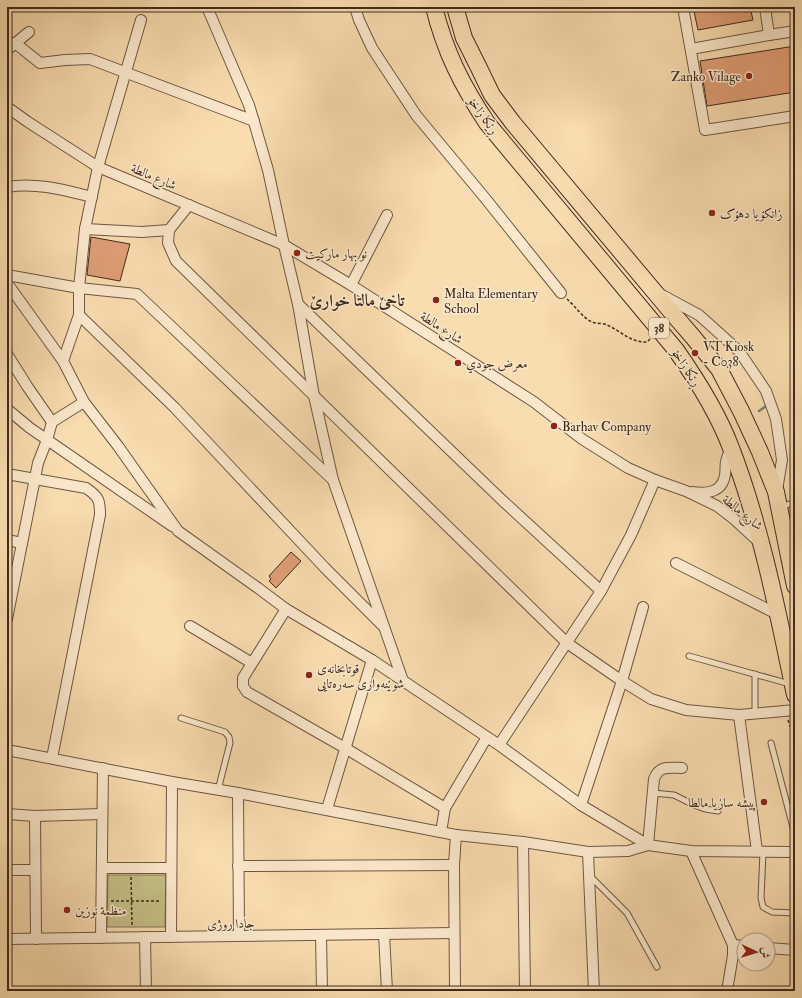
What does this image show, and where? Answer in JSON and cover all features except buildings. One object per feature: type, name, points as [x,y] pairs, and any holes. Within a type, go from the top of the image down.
[{"type":"highway","name":"ڕێکا زاخۆ","points":[[434,7],[439,28],[450,58],[469,95],[487,123],[676,350],[718,418],[731,447],[747,494],[779,615],[794,690]]},
{"type":"highway","name":"ڕێکا زاخۆ","points":[[455,7],[464,38],[492,95],[513,124],[693,336],[719,369],[741,411],[776,492],[794,581]]},
{"type":"highway","points":[[676,350],[693,336]]},
{"type":"street","points":[[207,7],[254,120],[268,170],[298,304],[314,396],[333,480],[403,681]]},
{"type":"street","points":[[356,7],[359,20],[372,48],[416,115],[561,293]]},
{"type":"street","points":[[683,7],[705,130],[795,116]]},
{"type":"street","points":[[765,7],[769,35]]},
{"type":"street","points":[[63,361],[79,315],[79,288],[85,229],[98,167],[141,20]]},
{"type":"street","points":[[691,49],[795,31]]},
{"type":"street","points":[[29,32],[11,47],[40,63],[90,59],[254,120]]},
{"type":"street","name":"شارع مالطة","points":[[7,107],[98,167],[284,245],[352,285],[534,402],[582,439],[628,468],[655,480],[686,491],[717,506],[760,543]]},
{"type":"street","points":[[7,187],[17,185],[46,186],[92,197]]},
{"type":"street","points":[[189,205],[169,230],[168,243],[176,261],[567,643],[651,699],[686,710],[739,715],[795,710]]},
{"type":"street","points":[[352,285],[387,216]]},
{"type":"street","points":[[85,229],[142,232],[169,230]]},
{"type":"street","points":[[7,275],[79,288],[137,294],[333,480]]},
{"type":"street","points":[[7,283],[63,361],[84,402],[118,446],[178,530]]},
{"type":"street","points":[[654,291],[700,315],[739,351],[766,391],[776,419],[782,460],[776,492]]},
{"type":"street","points":[[298,304],[503,501],[601,591]]},
{"type":"street","points":[[79,315],[175,408],[325,568],[384,626]]},
{"type":"street","points":[[7,354],[52,422]]},
{"type":"street","points":[[7,619],[38,463],[48,440],[52,422],[84,402]]},
{"type":"street","points":[[7,409],[30,428],[178,530],[286,609],[372,660],[499,745],[581,805],[648,845],[691,851],[795,852]]},
{"type":"street","name":"شارع مالطة","points":[[686,491],[706,493],[718,489],[724,481],[726,473],[725,464],[731,447]]},
{"type":"street","points":[[7,474],[86,488],[95,494],[100,502],[100,515],[52,758]]},
{"type":"street","points":[[499,745],[601,591],[631,535],[655,480]]},
{"type":"street","points":[[7,540],[22,543]]},
{"type":"street","points":[[676,563],[779,615]]},
{"type":"street","points":[[581,805],[622,681],[643,607]]},
{"type":"street","points":[[286,609],[243,678],[243,686],[247,692],[345,748],[445,808]]},
{"type":"street","points":[[190,626],[252,663]]},
{"type":"street","points":[[326,810],[372,660]]},
{"type":"street","points":[[739,715],[760,851]]},
{"type":"street","points":[[441,832],[445,808],[487,737]]},
{"type":"street","points":[[7,750],[456,835],[523,842],[588,852],[628,851],[648,845]]},
{"type":"street","points":[[101,938],[102,768]]},
{"type":"street","points":[[648,845],[654,779],[657,772],[662,769],[682,768]]},
{"type":"street","points":[[171,937],[172,782]]},
{"type":"street","points":[[238,793],[239,936]]},
{"type":"street","points":[[7,814],[35,816],[102,814]]},
{"type":"street","points":[[35,816],[36,939]]},
{"type":"street","points":[[455,991],[454,865],[456,835]]},
{"type":"street","points":[[523,842],[525,991]]},
{"type":"street","points":[[691,851],[733,945],[733,955],[727,991]]},
{"type":"street","points":[[588,852],[594,991]]},
{"type":"street","points":[[238,866],[454,865]]},
{"type":"street","points":[[102,868],[171,868]]},
{"type":"street","points":[[7,870],[36,870]]},
{"type":"street","name":"جادا روژی","points":[[7,939],[454,933]]},
{"type":"street","points":[[384,934],[387,991]]},
{"type":"street","points":[[322,935],[322,991]]},
{"type":"street","points":[[145,937],[146,991]]},
{"type":"street","points":[[776,949],[795,950]]},
{"type":"lane","points":[[780,507],[795,502]]},
{"type":"lane","points":[[690,656],[755,674],[794,690]]},
{"type":"lane","points":[[755,674],[755,714]]},
{"type":"lane","points":[[181,718],[225,732],[229,737],[230,744],[218,790]]},
{"type":"lane","points":[[771,743],[795,835]]},
{"type":"lane","points":[[653,793],[674,794],[704,809],[718,811]]},
{"type":"lane","points":[[760,851],[761,898],[763,907],[772,912],[795,913]]},
{"type":"lane","points":[[589,875],[627,913],[657,967]]},
{"type":"path","points":[[561,293],[593,323],[608,325],[629,338],[647,342],[660,330]]},
{"type":"path","points":[[790,726],[795,725]]},
{"type":"path","points":[[131,875],[132,927]]},
{"type":"path","points":[[108,901],[171,901]]},
{"type":"shaded area","points":[[108,875],[166,875],[165,927],[107,927]]},
{"type":"waterway","points":[[759,411],[766,406]]},
{"type":"place","name":"Zanko Vilage","points":[[749,76]]},
{"type":"place","name":"زانکۆیا دهۆک","points":[[712,213]]},
{"type":"place","name":"نو بهار ماركيت","points":[[297,253]]},
{"type":"place","name":"Malta Elementary School","points":[[436,300]]},
{"type":"place","name":"VT Kiosk - C038","points":[[695,353]]},
{"type":"place","name":"معرض جودي","points":[[458,363]]},
{"type":"place","name":"Barhav Company","points":[[554,426]]},
{"type":"place","name":"قوتابخانەی شوێنەواری سەرەتایی","points":[[309,675]]},
{"type":"place","name":"پيشه سازيا مالطا","points":[[764,802]]},
{"type":"place","name":"منظمة نوزين","points":[[67,910]]},
{"type":"district","name":"تاخێ مالتا خوارێ","points":[[357,300]]}]
